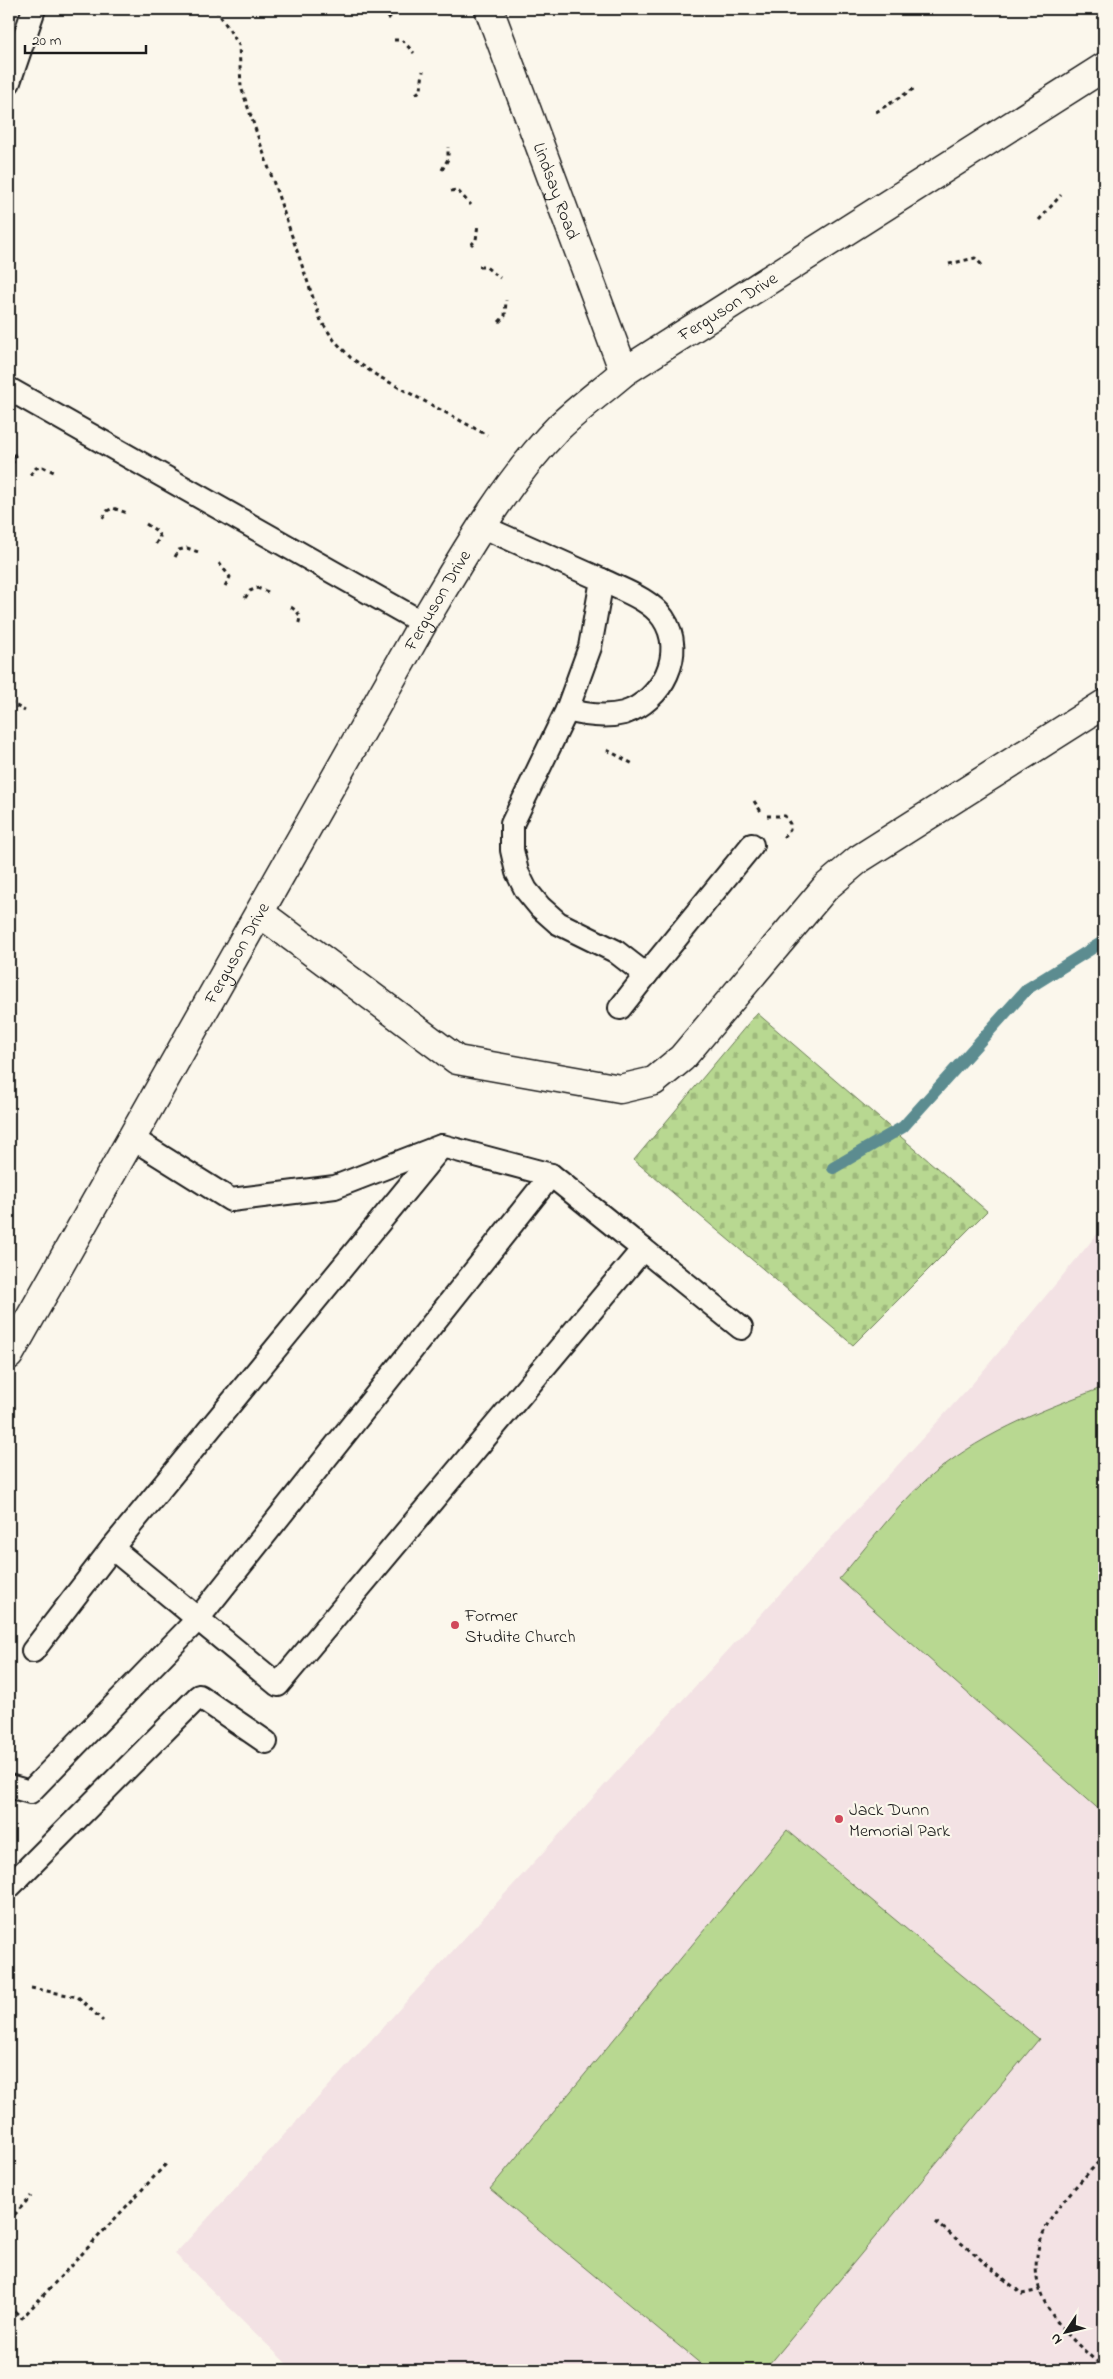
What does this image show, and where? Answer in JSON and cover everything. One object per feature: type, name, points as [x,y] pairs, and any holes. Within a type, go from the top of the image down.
[{"type":"street","name":"Lindsay Road","points":[[489,9],[624,372]]},
{"type":"street","name":"Ferguson Drive","points":[[9,1354],[130,1137],[260,913],[424,623],[482,526],[510,484],[561,426],[624,372],[1104,67]]},
{"type":"street","points":[[260,913],[457,1060],[620,1089],[654,1081],[682,1058],[826,887],[859,859],[1104,704]]},
{"type":"lane","points":[[9,82],[34,9]]},
{"type":"lane","points":[[9,389],[424,623]]},
{"type":"lane","points":[[482,526],[602,580],[652,605],[663,617],[671,632],[673,658],[662,682],[636,708],[610,716],[581,714],[567,710]]},
{"type":"lane","points":[[602,580],[590,647],[567,710],[512,824],[512,850],[517,872],[526,890],[540,907],[558,923],[615,951],[646,975]]},
{"type":"lane","points":[[620,1008],[752,845]]},
{"type":"lane","points":[[130,1137],[231,1200],[335,1187],[442,1146],[552,1175],[742,1328]]},
{"type":"lane","points":[[33,1651],[112,1548],[442,1146]]},
{"type":"lane","points":[[9,1786],[30,1792],[197,1620],[552,1175]]},
{"type":"lane","points":[[112,1548],[278,1685],[643,1248]]},
{"type":"lane","points":[[9,1886],[199,1696],[266,1742]]},
{"type":"path","points":[[216,9],[239,45],[241,87],[321,320],[334,340],[351,358],[376,375],[487,435]]},
{"type":"path","points":[[388,18],[394,12],[394,9]]},
{"type":"path","points":[[394,40],[402,40],[414,53]]},
{"type":"path","points":[[416,94],[421,90],[423,71]]},
{"type":"path","points":[[876,112],[915,88]]},
{"type":"path","points":[[442,170],[448,159],[448,148]]},
{"type":"path","points":[[1099,178],[1104,176]]},
{"type":"path","points":[[450,191],[457,190],[471,205]]},
{"type":"path","points":[[1039,220],[1061,195]]},
{"type":"path","points":[[471,245],[476,240],[478,224]]},
{"type":"path","points":[[949,264],[974,258],[982,266]]},
{"type":"path","points":[[479,267],[486,267],[500,278]]},
{"type":"path","points":[[499,322],[505,316],[506,300]]},
{"type":"path","points":[[9,447],[15,456],[13,463]]},
{"type":"path","points":[[30,475],[36,468],[43,466],[54,472]]},
{"type":"path","points":[[103,518],[107,511],[113,508],[127,513]]},
{"type":"path","points":[[146,524],[157,531],[160,537],[156,545]]},
{"type":"path","points":[[174,557],[180,550],[188,548],[201,553]]},
{"type":"path","points":[[219,562],[230,577],[225,586]]},
{"type":"path","points":[[245,598],[250,591],[257,588],[270,593]]},
{"type":"path","points":[[291,607],[299,613],[301,618],[298,626]]},
{"type":"path","points":[[9,702],[26,711]]},
{"type":"path","points":[[754,802],[764,816],[784,816],[790,824],[790,830]]},
{"type":"path","points":[[31,1988],[78,1997],[103,2021]]},
{"type":"path","points":[[1104,2156],[1046,2226],[1035,2269],[1042,2300],[1069,2337],[1104,2368]]},
{"type":"path","points":[[9,2306],[22,2318],[166,2163]]},
{"type":"path","points":[[9,2222],[31,2196]]},
{"type":"path","points":[[936,2222],[1022,2294],[1040,2290]]},
{"type":"shaded area","name":"Jack Dunn Memorial Park","points":[[1104,1226],[1104,2370],[293,2370],[175,2254],[973,1383]]},
{"type":"green space","points":[[757,1013],[987,1211],[853,1345],[634,1160]]},
{"type":"green space","points":[[1104,1387],[1104,1814],[839,1579],[902,1504],[924,1482],[944,1466],[965,1451],[1009,1426],[1056,1405]]},
{"type":"green space","points":[[787,1830],[1039,2039],[765,2370],[708,2370],[490,2189]]},
{"type":"waterway","points":[[833,1168],[903,1127],[1027,989],[1104,941]]},
{"type":"place","name":"Former Studite Church","points":[[455,1625]]},
{"type":"place","name":"Jack Dunn Memorial Park","points":[[839,1819]]}]
